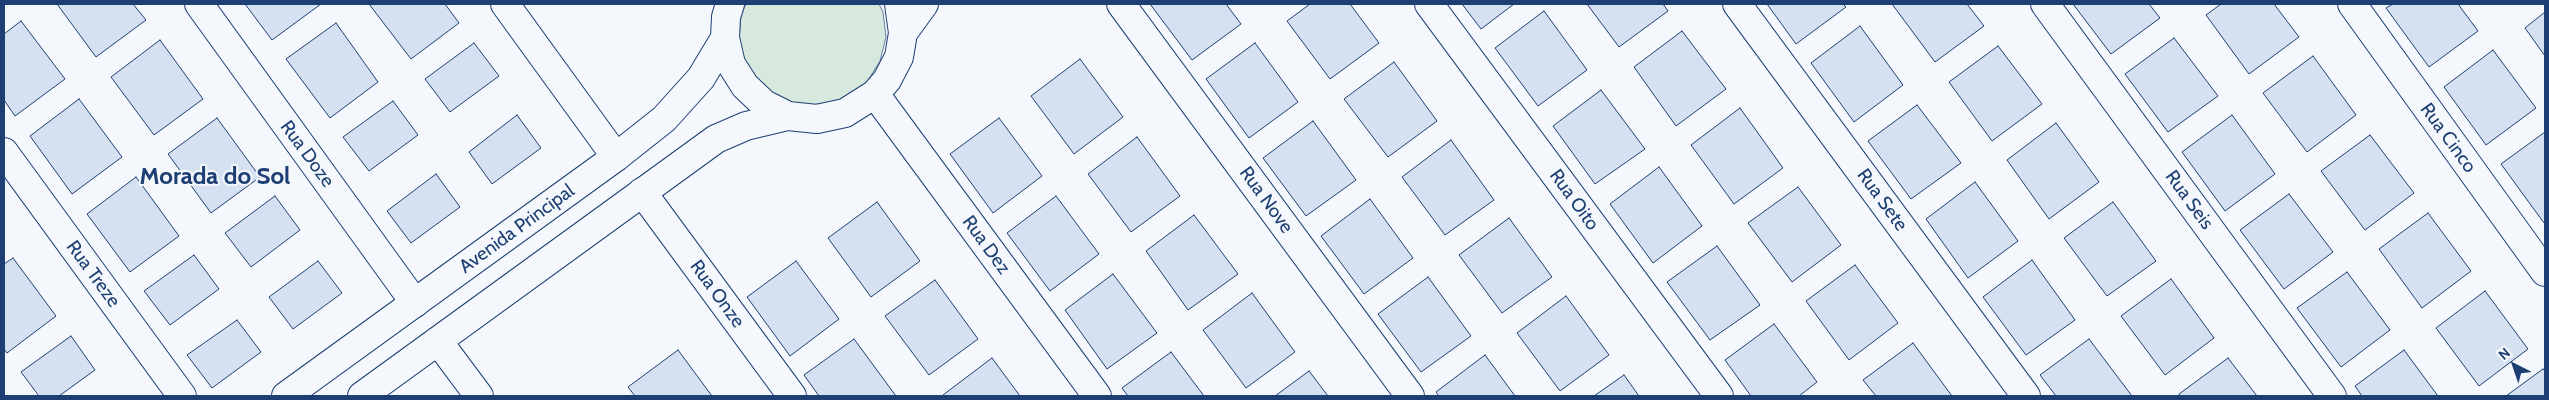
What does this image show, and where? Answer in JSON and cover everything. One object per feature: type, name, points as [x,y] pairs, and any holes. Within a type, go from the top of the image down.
[{"type":"street","name":"Rua Doze","points":[[199,4],[415,303]]},
{"type":"street","points":[[505,4],[616,157]]},
{"type":"street","name":"Avenida Principal","points":[[730,4],[726,17],[725,38],[731,64],[745,86],[764,104],[788,116]]},
{"type":"street","name":"Avenida Principal","points":[[362,396],[716,139],[746,126],[788,116],[817,119],[846,113],[876,94],[887,80],[899,57],[903,33],[899,4]]},
{"type":"street","points":[[903,33],[924,4]]},
{"type":"street","name":"Rua Nove","points":[[1121,4],[1410,396]]},
{"type":"street","name":"Rua Oito","points":[[1429,4],[1719,396]]},
{"type":"street","name":"Rua Sete","points":[[1737,4],[2026,396]]},
{"type":"street","name":"Rua Seis","points":[[2045,4],[2332,396]]},
{"type":"street","name":"Rua Cinco","points":[[2352,4],[2545,272]]},
{"type":"street","name":"Avenida Principal","points":[[286,396],[616,157],[664,119],[701,78],[725,38]]},
{"type":"street","name":"Rua Dez","points":[[876,94],[1097,396]]},
{"type":"street","name":"Rua Treze","points":[[4,152],[182,396]]},
{"type":"street","name":"Rua Onze","points":[[642,192],[792,396]]},
{"type":"street","points":[[438,341],[479,396]]},
{"type":"shaded area","points":[[746,4],[879,4],[883,12],[886,37],[880,61],[867,82],[848,97],[825,105],[799,105],[777,97],[758,82],[745,63],[739,39],[741,15]]},
{"type":"building","points":[[57,4],[133,4],[146,20],[96,57]]},
{"type":"building","points":[[245,4],[321,4],[272,40]]},
{"type":"building","points":[[369,4],[445,4],[459,23],[411,59]]},
{"type":"building","points":[[1150,4],[1226,4],[1241,24],[1192,60]]},
{"type":"building","points":[[1310,4],[1350,4],[1379,43],[1330,79],[1287,21]]},
{"type":"building","points":[[1462,4],[1514,4],[1481,29]]},
{"type":"building","points":[[1587,4],[1663,4],[1668,11],[1619,47]]},
{"type":"building","points":[[1767,4],[1843,4],[1846,7],[1796,44]]},
{"type":"building","points":[[1892,4],[1967,4],[1984,26],[1935,62]]},
{"type":"building","points":[[2073,4],[2149,4],[2160,18],[2111,54]]},
{"type":"building","points":[[2221,4],[2274,4],[2299,37],[2249,74],[2206,15]]},
{"type":"building","points":[[2393,4],[2458,4],[2478,31],[2429,67],[2386,8]]},
{"type":"building","points":[[1544,11],[1587,70],[1538,106],[1495,48]]},
{"type":"building","points":[[2545,12],[2545,56],[2525,28]]},
{"type":"building","points":[[21,21],[65,79],[15,116],[4,100],[4,34]]},
{"type":"building","points":[[336,23],[378,82],[330,118],[286,59]]},
{"type":"building","points":[[1860,26],[1903,85],[1854,122],[1811,63]]},
{"type":"building","points":[[1682,31],[1726,89],[1676,126],[1634,67]]},
{"type":"building","points":[[2174,38],[2218,96],[2168,132],[2125,74]]},
{"type":"building","points":[[160,40],[203,99],[154,135],[111,77]]},
{"type":"building","points":[[474,43],[499,76],[450,112],[425,79]]},
{"type":"building","points":[[1255,43],[1298,102],[1249,138],[1206,79]]},
{"type":"building","points":[[1998,46],[2042,104],[1992,141],[1949,82]]},
{"type":"building","points":[[2493,50],[2536,108],[2486,145],[2444,87]]},
{"type":"building","points":[[2313,56],[2356,115],[2307,152],[2263,93]]},
{"type":"building","points":[[1080,59],[1123,117],[1074,154],[1031,96]]},
{"type":"building","points":[[1394,62],[1437,121],[1388,157],[1344,99]]},
{"type":"building","points":[[1601,90],[1645,149],[1595,184],[1553,126]]},
{"type":"building","points":[[79,99],[122,157],[72,194],[30,136]]},
{"type":"building","points":[[393,101],[418,135],[369,171],[343,137]]},
{"type":"building","points":[[1917,105],[1961,163],[1911,199],[1868,141]]},
{"type":"building","points":[[1740,108],[1783,168],[1734,204],[1691,145]]},
{"type":"building","points":[[517,115],[541,148],[492,184],[469,152]]},
{"type":"building","points":[[2232,115],[2275,174],[2225,211],[2182,152]]},
{"type":"building","points":[[217,118],[260,177],[211,213],[168,154]]},
{"type":"building","points":[[999,118],[1042,176],[993,213],[950,154]]},
{"type":"building","points":[[1313,121],[1356,180],[1306,216],[1263,158]]},
{"type":"building","points":[[2056,123],[2099,182],[2049,219],[2007,160]]},
{"type":"building","points":[[2545,132],[2545,222],[2544,223],[2501,164]]},
{"type":"building","points":[[2370,135],[2414,193],[2365,230],[2321,171]]},
{"type":"building","points":[[1137,137],[1180,196],[1131,232],[1088,174]]},
{"type":"building","points":[[1451,140],[1494,200],[1445,235],[1402,177]]},
{"type":"building","points":[[1659,167],[1702,226],[1653,263],[1610,204]]},
{"type":"building","points":[[436,174],[460,207],[411,243],[387,211]]},
{"type":"building","points":[[136,177],[179,236],[130,272],[87,214]]},
{"type":"building","points":[[1975,182],[2018,241],[1968,278],[1926,219]]},
{"type":"building","points":[[1798,187],[1841,245],[1792,282],[1748,223]]},
{"type":"building","points":[[2289,194],[2333,252],[2284,289],[2240,230]]},
{"type":"building","points":[[275,196],[300,230],[251,267],[225,233]]},
{"type":"building","points":[[1056,196],[1099,254],[1050,291],[1007,233]]},
{"type":"building","points":[[1370,199],[1413,258],[1364,294],[1321,236]]},
{"type":"building","points":[[877,202],[920,261],[871,297],[828,238]]},
{"type":"building","points":[[2113,202],[2156,261],[2107,296],[2064,238]]},
{"type":"building","points":[[2428,213],[2471,271],[2422,308],[2379,249]]},
{"type":"building","points":[[1194,215],[1238,274],[1188,310],[1146,251]]},
{"type":"building","points":[[1509,218],[1552,277],[1502,313],[1459,255]]},
{"type":"building","points":[[1717,246],[1760,305],[1710,340],[1667,282]]},
{"type":"building","points":[[194,255],[219,289],[170,325],[144,291]]},
{"type":"building","points":[[13,258],[56,316],[7,353],[4,349],[4,264]]},
{"type":"building","points":[[2032,260],[2075,320],[2026,355],[1983,297]]},
{"type":"building","points":[[318,261],[342,293],[293,329],[269,297]]},
{"type":"building","points":[[796,261],[839,319],[790,356],[747,297]]},
{"type":"building","points":[[1855,265],[1898,323],[1849,360],[1806,301]]},
{"type":"building","points":[[2347,272],[2390,330],[2341,367],[2297,308]]},
{"type":"building","points":[[1113,274],[1157,333],[1107,369],[1065,310]]},
{"type":"building","points":[[1428,277],[1471,336],[1421,372],[1378,314]]},
{"type":"building","points":[[2171,279],[2214,338],[2165,375],[2121,316]]},
{"type":"building","points":[[935,280],[978,339],[929,375],[885,316]]},
{"type":"building","points":[[2485,291],[2528,349],[2479,386],[2436,328]]},
{"type":"building","points":[[1252,293],[1295,352],[1246,388],[1203,330]]},
{"type":"building","points":[[1566,296],[1609,355],[1560,391],[1517,333]]},
{"type":"building","points":[[237,320],[261,352],[212,388],[187,355]]},
{"type":"building","points":[[1774,324],[1817,382],[1799,396],[1751,396],[1725,360]]},
{"type":"building","points":[[71,336],[95,370],[59,396],[39,396],[21,372]]},
{"type":"building","points":[[854,339],[896,396],[819,396],[804,375]]},
{"type":"building","points":[[2089,339],[2132,396],[2056,396],[2040,375]]},
{"type":"building","points":[[1913,343],[1952,396],[1876,396],[1863,380]]},
{"type":"building","points":[[678,350],[712,396],[635,396],[628,387]]},
{"type":"building","points":[[2404,350],[2438,396],[2362,396],[2355,386]]},
{"type":"building","points":[[1171,352],[1204,396],[1128,396],[1122,388]]},
{"type":"building","points":[[1485,355],[1515,396],[1439,396],[1436,392]]},
{"type":"building","points":[[992,358],[1020,396],[943,395]]},
{"type":"building","points":[[2228,358],[2257,396],[2180,396],[2179,394]]},
{"type":"building","points":[[2543,369],[2545,371],[2545,396],[2506,396]]},
{"type":"building","points":[[1309,371],[1328,396],[1275,396]]},
{"type":"building","points":[[1624,375],[1639,396],[1594,396]]},
{"type":"district","name":"Morada do Sol","points":[[215,177]]}]
